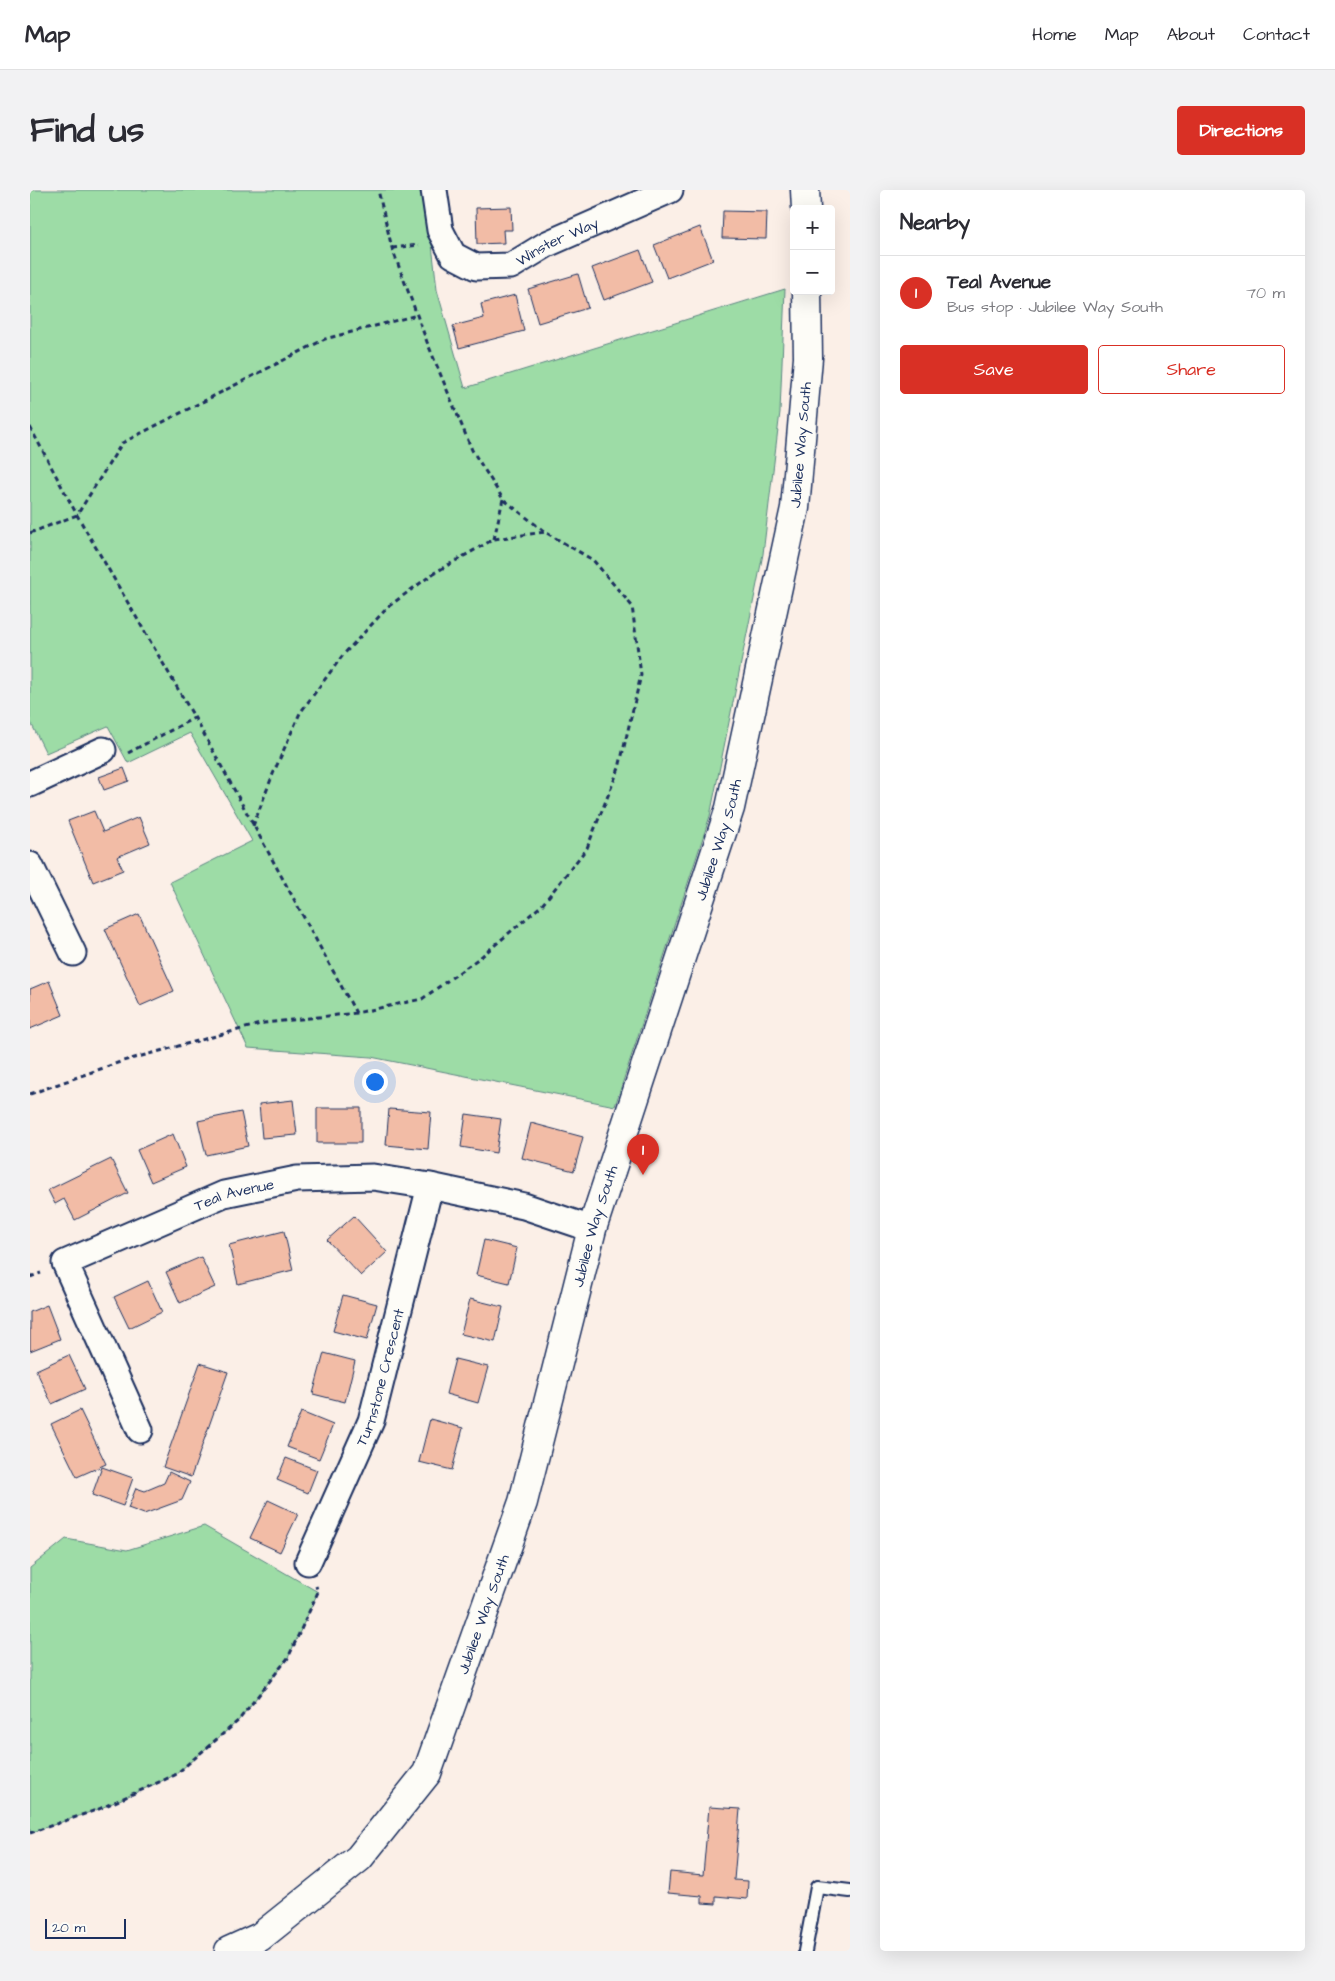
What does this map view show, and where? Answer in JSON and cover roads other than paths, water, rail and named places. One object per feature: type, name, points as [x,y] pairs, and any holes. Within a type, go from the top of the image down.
[{"type":"street","name":"Winster Way","points":[[434,190],[440,230],[453,255],[476,267],[511,266],[547,244],[670,190]]},
{"type":"street","points":[[805,190],[806,205]]},
{"type":"street","name":"Jubilee Way South","points":[[229,1951],[260,1937],[359,1858],[427,1773],[522,1502],[592,1229],[730,808],[795,508],[808,358],[807,295]]},
{"type":"street","points":[[30,784],[103,750]]},
{"type":"street","points":[[30,865],[73,953]]},
{"type":"street","name":"Teal Avenue","points":[[140,1430],[64,1263],[224,1194],[297,1179],[373,1178],[430,1186],[524,1206],[592,1229]]},
{"type":"street","name":"Turnstone Crescent","points":[[308,1562],[371,1422],[430,1186]]},
{"type":"lane","points":[[805,1951],[817,1887],[850,1891]]},
{"type":"place","name":"Teal Avenue","points":[[643,1175]]}]
